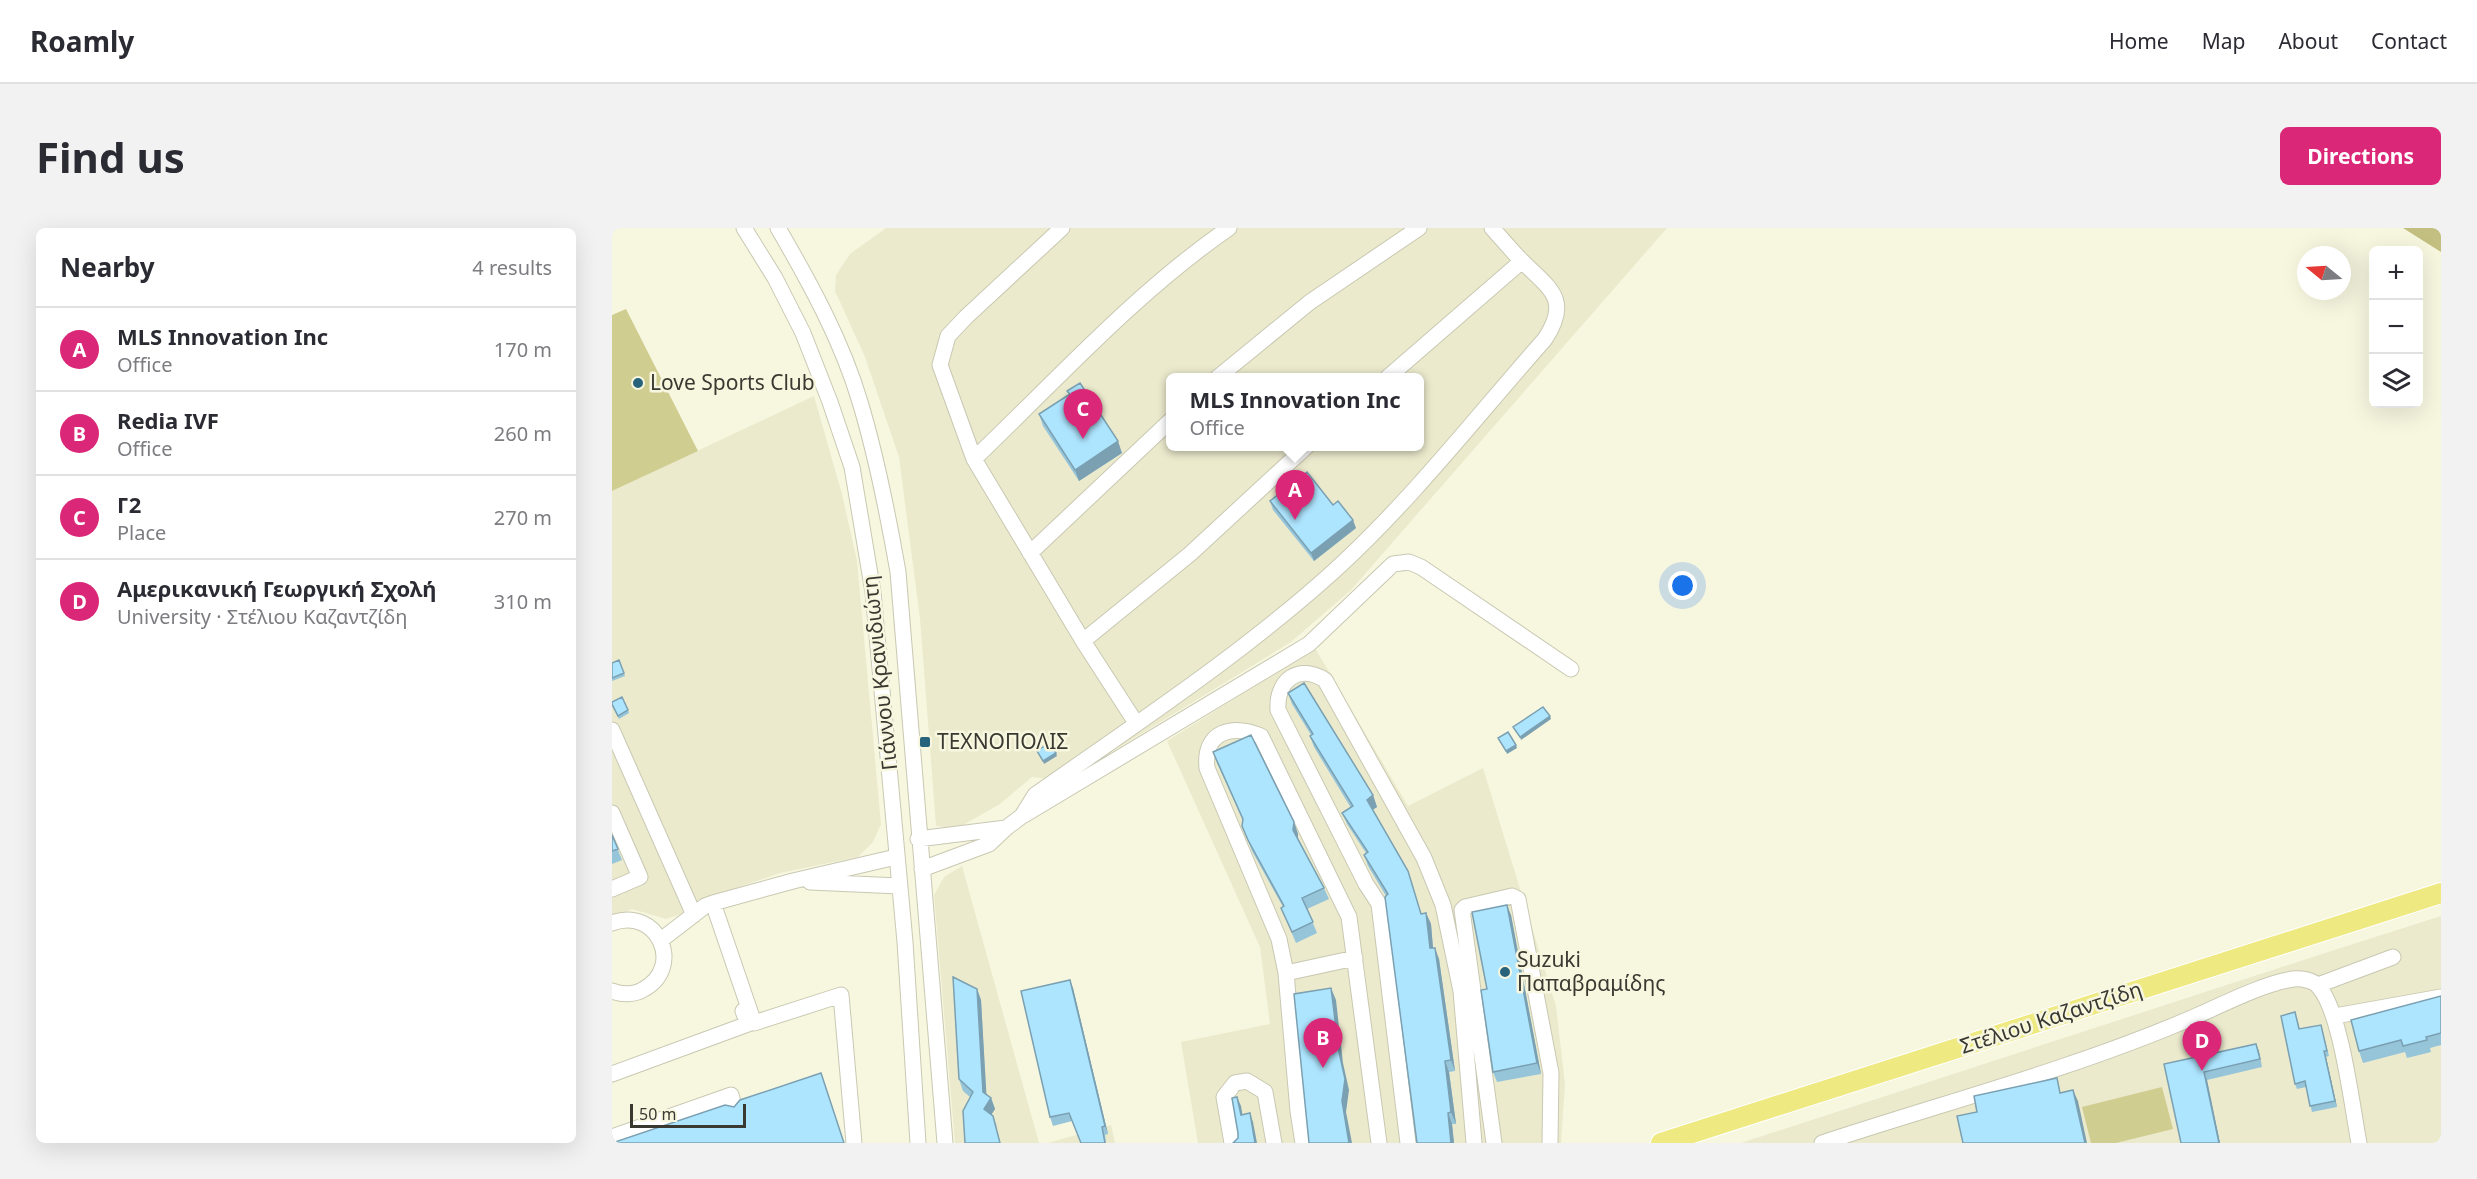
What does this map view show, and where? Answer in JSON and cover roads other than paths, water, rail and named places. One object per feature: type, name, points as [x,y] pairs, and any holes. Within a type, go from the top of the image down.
[{"type":"main road","name":"Στέλιου Καζαντζίδη","points":[[1661,1143],[2441,893]]},
{"type":"street","name":"Γιάννου Κρανιδιώτη","points":[[744,228],[775,278],[803,333],[852,467],[873,592],[899,886],[918,1143]]},
{"type":"street","name":"Γιάννου Κρανιδιώτη","points":[[778,228],[805,274],[860,400],[881,480],[898,572],[918,839],[945,1143]]},
{"type":"street","points":[[1062,228],[966,316],[948,336],[940,365],[974,459],[1083,641],[1136,723]]},
{"type":"street","points":[[974,459],[1094,341],[1192,254],[1229,228]]},
{"type":"street","points":[[1223,373],[1310,302],[1419,228]]},
{"type":"street","points":[[1022,816],[1035,795],[1217,668],[1333,572],[1385,522],[1545,339],[1554,325],[1558,308],[1556,297],[1547,284],[1492,228]]},
{"type":"street","points":[[1393,373],[1522,261]]},
{"type":"street","points":[[1030,553],[1166,425]]},
{"type":"street","points":[[1083,641],[1190,554],[1303,451]]},
{"type":"street","points":[[922,869],[989,844],[1022,816],[1310,644],[1393,564],[1409,562],[1421,567],[1571,669]]},
{"type":"street","points":[[1408,1143],[1379,904],[1366,884],[1278,710],[1277,697],[1280,690],[1290,678],[1297,675],[1312,674],[1325,680],[1408,827],[1424,858],[1443,905],[1461,991],[1474,1143]]},
{"type":"street","points":[[1303,1143],[1286,973],[1279,939],[1207,768],[1207,754],[1214,741],[1219,735],[1232,729],[1245,729],[1262,735],[1349,917],[1379,1143]]},
{"type":"street","points":[[612,730],[704,908],[754,1023],[841,995],[854,1143]]},
{"type":"street","points":[[612,813],[640,877],[612,889]]},
{"type":"street","points":[[918,839],[1006,828]]},
{"type":"street","points":[[661,940],[704,908],[792,881],[896,857]]},
{"type":"street","points":[[792,881],[899,886]]},
{"type":"street","points":[[1494,1143],[1462,910],[1465,907],[1512,896],[1518,899],[1551,1073],[1550,1143]]},
{"type":"street","points":[[612,1074],[748,1024],[704,908]]},
{"type":"street","points":[[612,922],[632,919],[644,923],[661,940],[664,952],[664,964],[659,976],[651,985],[640,992],[628,994],[612,991]]},
{"type":"street","points":[[1822,1143],[2064,1066],[2182,1023],[2272,985],[2294,979],[2318,985],[2393,957]]},
{"type":"street","points":[[1286,973],[1355,958]]},
{"type":"street","points":[[2318,985],[2335,1016],[2359,1143]]},
{"type":"street","points":[[2335,1016],[2441,997]]},
{"type":"street","points":[[1232,1143],[1224,1097],[1230,1087],[1240,1081],[1247,1081],[1265,1092],[1274,1143]]},
{"type":"street","points":[[612,1137],[731,1095],[735,1110]]},
{"type":"place","name":"Love Sports Club","points":[[638,383]]},
{"type":"place","name":"Γ2","points":[[1083,439]]},
{"type":"place","name":"MLS Innovation Inc","points":[[1295,520]]},
{"type":"place","name":"ΤΕΧΝΟΠΟΛΙΣ","points":[[925,742]]},
{"type":"place","name":"Suzuki Παπαβραμίδης","points":[[1505,972]]},
{"type":"place","name":"Redia IVF","points":[[1323,1068]]},
{"type":"place","name":"Αμερικανική Γεωργική Σχολή","points":[[2202,1071]]}]
